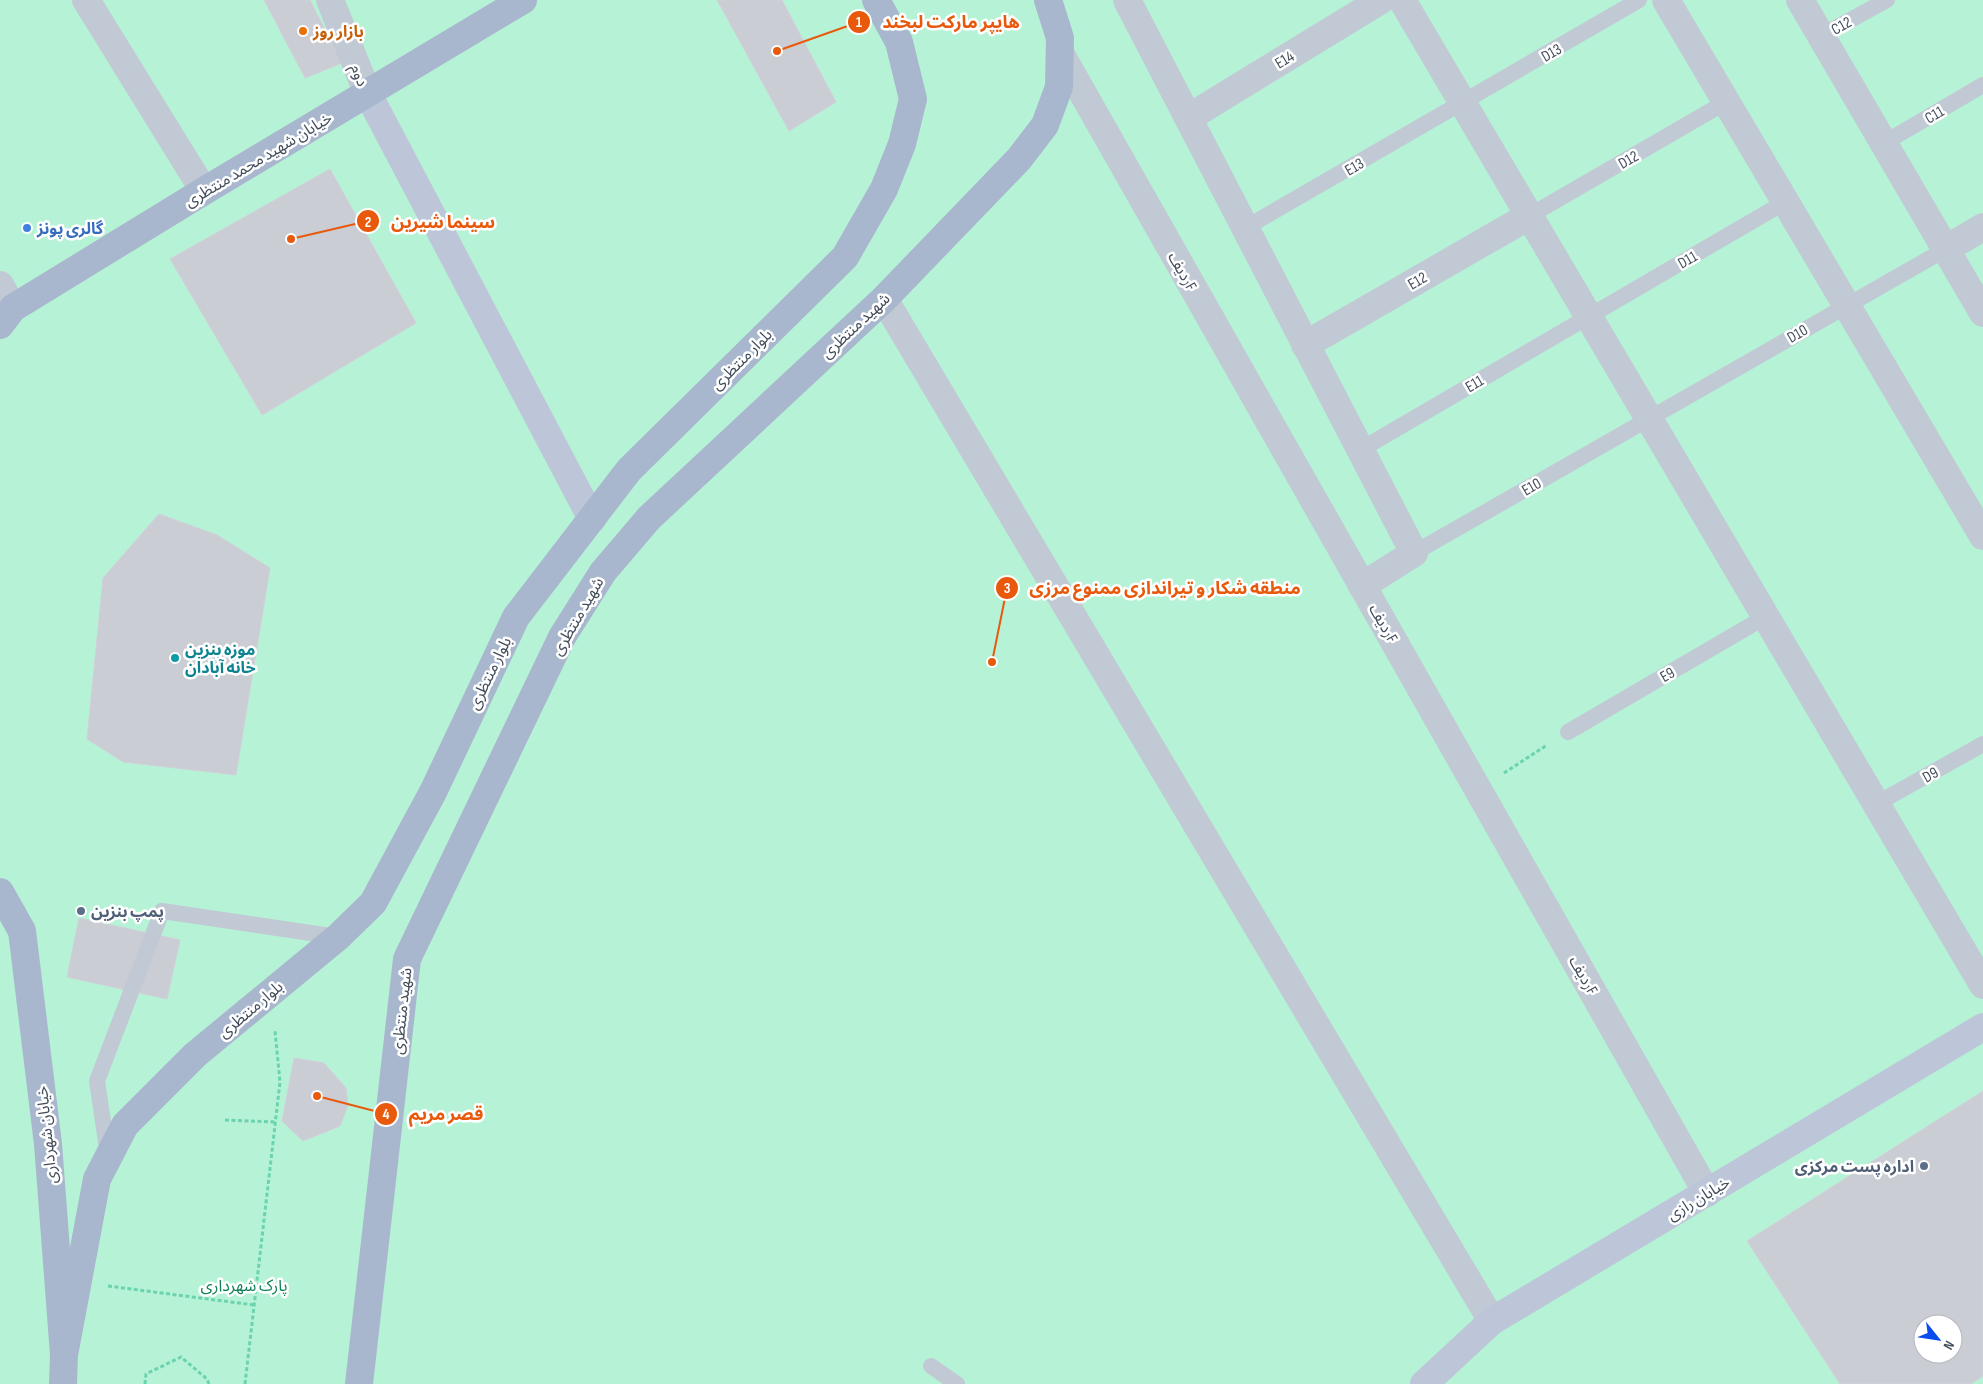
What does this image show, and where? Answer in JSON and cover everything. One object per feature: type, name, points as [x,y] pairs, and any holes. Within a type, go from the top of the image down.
[{"type":"main road","name":"خیابان شهید محمد منتظری","points":[[3,308],[368,94],[522,0]]},
{"type":"main road","name":"بلوار منتظری","points":[[64,1355],[97,1179],[125,1126],[195,1055],[271,990],[338,937],[373,904],[433,792],[516,617],[629,470],[845,257],[884,189],[902,144],[913,99],[900,42],[876,0]]},
{"type":"main road","name":"شهید منتظری","points":[[359,1384],[407,958],[558,646],[585,598],[603,572],[649,518],[884,299],[1019,159],[1045,126],[1059,87],[1060,54],[1060,38],[1048,0]]},
{"type":"main road","name":"خیابان شهرداری","points":[[0,892],[22,931],[48,1144],[64,1355],[63,1384]]},
{"type":"street","points":[[86,0],[204,191]]},
{"type":"street","name":"دوم","points":[[330,0],[368,94]]},
{"type":"street","points":[[1127,0],[1414,553],[1362,586]]},
{"type":"street","name":"E14","points":[[1188,118],[1381,0]]},
{"type":"street","points":[[1402,0],[1983,985]]},
{"type":"street","points":[[1666,0],[1983,536]]},
{"type":"street","points":[[1800,0],[1983,313]]},
{"type":"street","name":"ردیفF","points":[[1060,54],[1707,1193]]},
{"type":"street","points":[[368,94],[592,519]]},
{"type":"street","name":"E12","points":[[1305,345],[1529,216]]},
{"type":"street","points":[[1946,249],[1983,227]]},
{"type":"street","points":[[884,299],[1492,1321]]},
{"type":"street","name":"خیابان رازی","points":[[1424,1384],[1492,1321],[1983,1027]]},
{"type":"lane","name":"D13","points":[[1463,103],[1639,0]]},
{"type":"lane","name":"C12","points":[[1822,36],[1887,0]]},
{"type":"lane","name":"C11","points":[[1884,142],[1983,85]]},
{"type":"lane","name":"D12","points":[[1529,216],[1726,102]]},
{"type":"lane","name":"E13","points":[[1245,228],[1463,103]]},
{"type":"lane","name":"D11","points":[[1589,317],[1786,202]]},
{"type":"lane","name":"D10","points":[[1648,419],[1946,249]]},
{"type":"lane","name":"E11","points":[[1360,450],[1589,317]]},
{"type":"lane","name":"E10","points":[[1414,553],[1648,419]]},
{"type":"lane","name":"E9","points":[[1568,732],[1765,617]]},
{"type":"lane","name":"D9","points":[[1876,804],[1983,744]]},
{"type":"lane","points":[[108,1157],[97,1080],[162,911],[338,937]]},
{"type":"lane","points":[[931,1366],[957,1384]]},
{"type":"path","points":[[1478,790],[1568,732]]},
{"type":"path","points":[[245,1384],[280,1082],[271,990]]},
{"type":"path","points":[[225,1120],[275,1122]]},
{"type":"path","points":[[77,1283],[254,1305]]},
{"type":"path","points":[[145,1384],[146,1374],[181,1357],[207,1379],[209,1384]]},
{"type":"green space","name":"پارک شهرداری","points":[[0,0],[1983,0],[1983,1384],[0,1384]]},
{"type":"building","name":"بازار روز","points":[[264,0],[310,0],[342,63],[305,78]]},
{"type":"building","points":[[717,0],[782,0],[836,102],[789,131]]},
{"type":"building","points":[[330,169],[416,323],[262,415],[170,259]]},
{"type":"building","name":"موزه بنزین خانه آبادان","points":[[159,514],[217,535],[270,568],[236,775],[123,762],[87,739],[103,578]]},
{"type":"building","points":[[79,918],[180,940],[167,999],[67,977]]},
{"type":"building","points":[[294,1058],[324,1063],[346,1088],[348,1105],[340,1126],[303,1141],[282,1121]]},
{"type":"building","name":"اداره پست مرکزی","points":[[1983,1091],[1983,1376],[1971,1384],[1840,1384],[1747,1241]]},
{"type":"place","name":"بازار روز","points":[[303,31]]},
{"type":"place","name":"هایپر مارکت لبخند","points":[[777,51]]},
{"type":"place","name":"گالری پونز","points":[[27,228]]},
{"type":"place","name":"سینما شیرین","points":[[291,239]]},
{"type":"place","name":"موزه بنزین خانه آبادان","points":[[175,658]]},
{"type":"place","name":"منطقه شکار و تیراندازی ممنوع مرزی","points":[[992,662]]},
{"type":"place","name":"پمپ بنزین","points":[[81,911]]},
{"type":"place","name":"قصر مریم","points":[[317,1096]]},
{"type":"place","name":"اداره پست مرکزی","points":[[1924,1166]]}]
